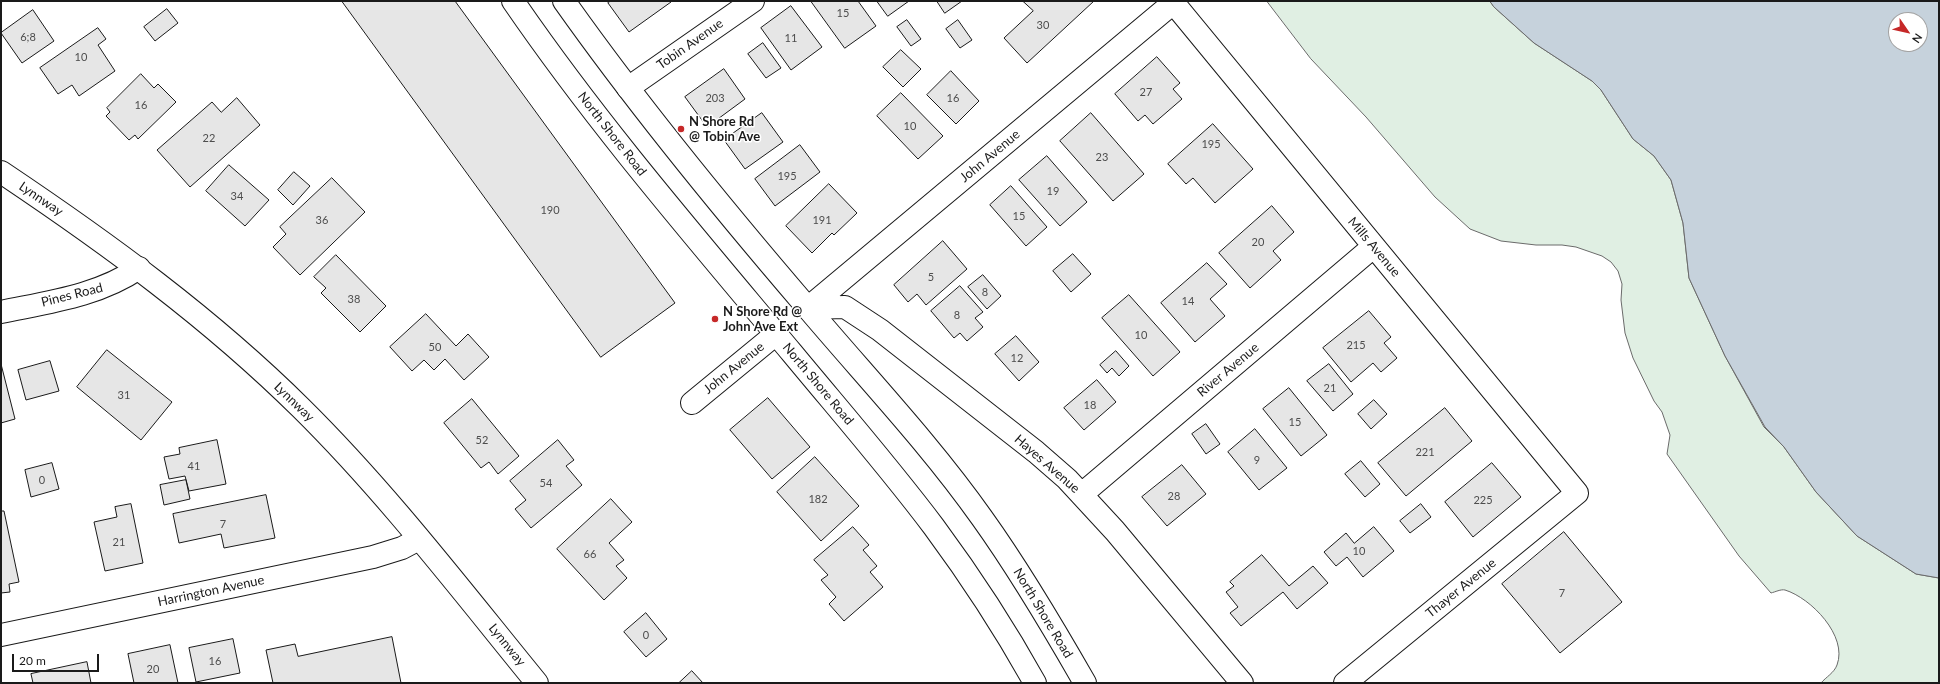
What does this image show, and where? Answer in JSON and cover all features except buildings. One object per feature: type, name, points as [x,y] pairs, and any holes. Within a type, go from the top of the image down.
[{"type":"main road","name":"North Shore Road","points":[[513,1],[565,74],[621,148],[868,444],[934,527],[994,615],[1035,683]]},
{"type":"main road","name":"North Shore Road","points":[[564,1],[628,88],[709,190],[916,434],[982,518],[1037,602],[1085,683]]},
{"type":"main road","name":"Tobin Avenue","points":[[628,88],[753,1]]},
{"type":"main road","name":"John Avenue","points":[[808,308],[1172,2]]},
{"type":"main road","name":"Mills Avenue","points":[[1172,2],[1577,493]]},
{"type":"main road","name":"Lynnway","points":[[1,172],[140,268],[242,353],[302,409],[366,477],[537,683]]},
{"type":"main road","name":"River Avenue","points":[[1082,494],[1374,247]]},
{"type":"main road","name":"Pines Road","points":[[1,312],[97,291],[124,279],[140,268]]},
{"type":"main road","name":"Hayes Avenue","points":[[808,308],[845,307],[880,330],[1036,452],[1082,494],[1115,531],[1242,683]]},
{"type":"main road","name":"John Avenue","points":[[692,403],[776,334]]},
{"type":"main road","name":"Thayer Avenue","points":[[1345,683],[1577,493]]},
{"type":"main road","name":"Harrington Avenue","points":[[1,635],[373,557],[397,550],[419,539]]},
{"type":"green space","points":[[1267,1],[1490,1],[1494,7],[1534,43],[1592,81],[1601,90],[1633,139],[1654,156],[1671,180],[1683,223],[1689,278],[1725,356],[1764,427],[1784,447],[1816,492],[1857,536],[1916,574],[1939,578],[1939,683],[1821,683],[1836,668],[1839,654],[1837,642],[1825,620],[1806,601],[1795,594],[1785,590],[1771,593],[1739,556],[1667,454],[1670,435],[1662,412],[1654,401],[1633,358],[1625,333],[1621,300],[1622,284],[1618,271],[1611,262],[1602,256],[1576,247],[1501,241],[1470,229],[1435,197],[1366,117],[1311,59]]},
{"type":"shaded area","points":[[1490,1],[1939,1],[1939,578],[1916,574],[1857,536],[1816,492],[1784,447],[1765,427],[1725,356],[1689,278],[1683,223],[1671,180],[1654,156],[1633,139],[1601,90],[1592,81],[1534,43],[1494,7]]},
{"type":"place","name":"N Shore Rd @ Tobin Ave","points":[[681,129]]},
{"type":"place","name":"N Shore Rd @ John Ave Ext","points":[[715,319]]}]
